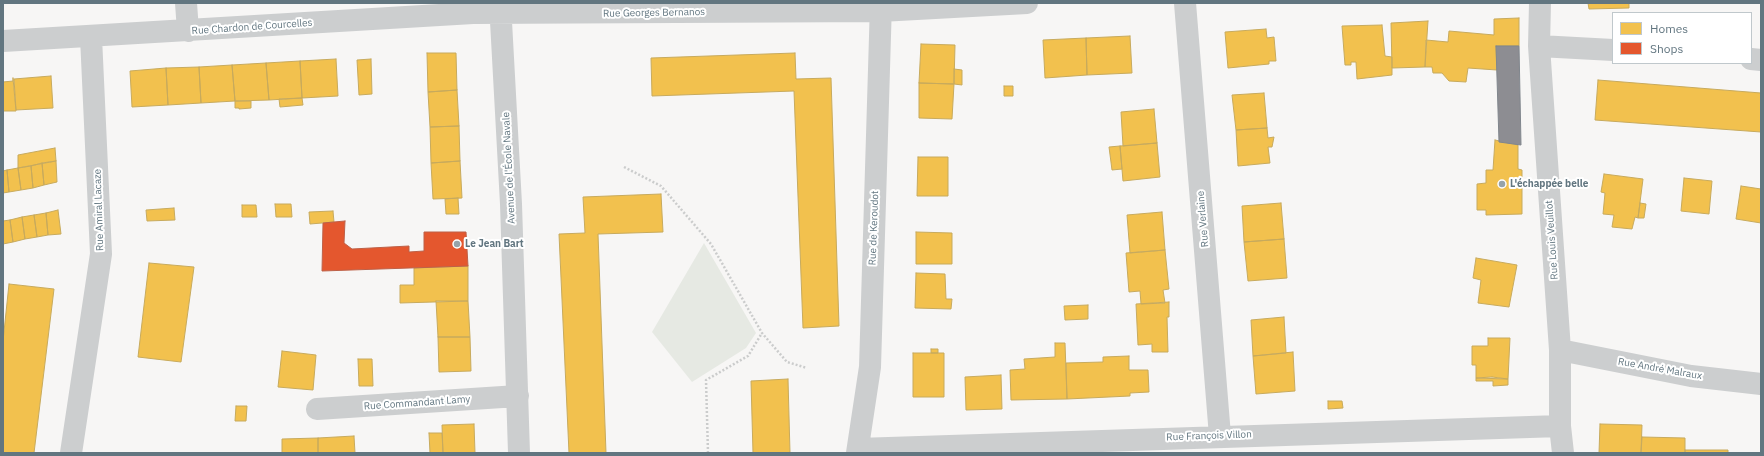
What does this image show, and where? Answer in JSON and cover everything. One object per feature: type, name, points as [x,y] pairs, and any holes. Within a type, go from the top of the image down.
[{"type":"street","points":[[186,3],[188,31]]},
{"type":"street","name":"Rue Georges Bernanos","points":[[500,9],[880,7],[1027,3]]},
{"type":"street","name":"Rue Verlaine","points":[[1185,3],[1220,436]]},
{"type":"street","name":"Rue Louis Veuillot","points":[[1540,3],[1539,46],[1560,350],[1560,426],[1563,453]]},
{"type":"street","name":"Rue de Keroudot","points":[[857,451],[870,366],[880,7]]},
{"type":"street","name":"Rue Chardon de Courcelles","points":[[3,41],[188,31],[366,11],[473,14],[500,9]]},
{"type":"street","name":"Avenue de l'École Navale","points":[[500,9],[511,204],[520,453]]},
{"type":"street","name":"Rue Amiral Lacaze","points":[[71,453],[101,254],[92,37]]},
{"type":"street","points":[[1539,46],[1612,50]]},
{"type":"street","name":"Rue André Malraux","points":[[1560,350],[1691,376],[1761,384]]},
{"type":"street","name":"Rue Commandant Lamy","points":[[317,409],[518,396]]},
{"type":"street","name":"Rue François Villon","points":[[857,451],[1220,436],[1282,444],[1560,426]]},
{"type":"path","points":[[624,167],[661,186],[711,244],[762,333],[787,362],[807,368]]},
{"type":"path","points":[[708,453],[706,380],[748,356],[762,333]]},
{"type":"shaded area","points":[[704,243],[756,333],[746,348],[692,382],[652,332]]},
{"type":"building: Homes","points":[[1588,3],[1629,3],[1629,8],[1589,9]]},
{"type":"building: Homes","points":[[1519,18],[1519,46],[1496,46],[1497,70],[1468,68],[1466,82],[1449,81],[1442,73],[1433,73],[1432,67],[1425,67],[1426,40],[1448,42],[1449,31],[1494,35],[1494,19]]},
{"type":"building: Homes","points":[[1428,21],[1425,67],[1392,68],[1391,23]]},
{"type":"building: Homes","points":[[1382,25],[1385,56],[1392,57],[1392,75],[1357,79],[1356,62],[1351,62],[1351,65],[1345,65],[1342,26]]},
{"type":"building: Homes","points":[[1266,29],[1267,38],[1274,37],[1276,61],[1269,61],[1269,64],[1228,68],[1225,32]]},
{"type":"building: Homes","points":[[1130,36],[1132,73],[1087,75],[1086,38]]},
{"type":"building: Homes","points":[[1086,38],[1087,75],[1045,78],[1043,40]]},
{"type":"building: Homes","points":[[921,44],[955,45],[954,84],[919,83]]},
{"type":"building: Homes","points":[[427,53],[456,53],[457,90],[428,92]]},
{"type":"building: Homes","points":[[795,53],[796,79],[831,78],[839,326],[803,328],[794,91],[652,96],[651,58]]},
{"type":"building: Homes","points":[[336,59],[338,96],[302,98],[300,61]]},
{"type":"building: Homes","points":[[371,59],[372,94],[359,95],[357,60]]},
{"type":"building: Homes","points":[[300,61],[302,98],[269,100],[266,63]]},
{"type":"building: Homes","points":[[266,63],[269,100],[235,101],[232,65]]},
{"type":"building: Homes","points":[[232,65],[235,101],[201,103],[199,67]]},
{"type":"building: Homes","points":[[199,67],[201,103],[168,105],[166,68]]},
{"type":"building: Homes","points":[[166,68],[168,105],[132,107],[130,71]]},
{"type":"building: Homes","points":[[954,69],[962,70],[962,85],[954,84]]},
{"type":"building: Homes","points":[[51,76],[53,108],[16,110],[14,79]]},
{"type":"building: Homes","points":[[13,78],[16,111],[3,111],[3,82],[13,81]]},
{"type":"building: Homes","points":[[1598,80],[1761,93],[1761,132],[1595,120]]},
{"type":"building: Homes","points":[[919,83],[954,84],[952,119],[919,118]]},
{"type":"building: Homes","points":[[1004,86],[1013,86],[1013,96],[1004,96]]},
{"type":"building: Homes","points":[[457,90],[459,126],[430,127],[428,92]]},
{"type":"building: Homes","points":[[1264,93],[1267,128],[1236,130],[1232,95]]},
{"type":"building: Homes","points":[[302,98],[303,105],[280,107],[279,99]]},
{"type":"building: Homes","points":[[235,101],[251,101],[251,108],[235,108]]},
{"type":"building: Homes","points":[[1154,109],[1157,143],[1123,146],[1121,112]]},
{"type":"building: Homes","points":[[459,126],[460,161],[431,163],[430,127]]},
{"type":"building: Homes","points":[[1267,128],[1268,138],[1274,137],[1272,147],[1268,147],[1270,163],[1238,166],[1236,130]]},
{"type":"building: Homes","points":[[1495,140],[1518,145],[1518,169],[1522,170],[1522,214],[1486,215],[1486,210],[1477,210],[1477,184],[1486,183],[1486,170],[1493,170]]},
{"type":"building: Homes","points":[[1157,143],[1160,177],[1123,181],[1120,146]]},
{"type":"building: Homes","points":[[1120,146],[1122,169],[1112,170],[1109,147]]},
{"type":"building: Homes","points":[[55,148],[56,161],[18,168],[18,155]]},
{"type":"building: Homes","points":[[918,157],[948,157],[948,196],[917,196]]},
{"type":"building: Homes","points":[[56,161],[57,182],[44,185],[42,163]]},
{"type":"building: Homes","points":[[460,161],[462,198],[433,199],[431,163]]},
{"type":"building: Homes","points":[[42,163],[44,185],[33,188],[31,166]]},
{"type":"building: Homes","points":[[31,166],[33,188],[21,190],[18,168]]},
{"type":"building: Homes","points":[[18,168],[21,190],[9,192],[7,170]]},
{"type":"building: Homes","points":[[7,170],[9,192],[3,193],[3,171]]},
{"type":"building: Homes","points":[[1604,174],[1643,179],[1638,218],[1635,217],[1632,229],[1612,227],[1614,215],[1603,214],[1605,193],[1601,192]]},
{"type":"building: Homes","points":[[1684,178],[1712,181],[1709,214],[1681,211]]},
{"type":"building: Homes","points":[[1741,186],[1761,189],[1761,223],[1736,219]]},
{"type":"building: Homes","points":[[661,194],[663,232],[598,234],[606,453],[569,453],[559,234],[585,233],[583,197]]},
{"type":"building: Homes","points":[[458,198],[459,214],[446,214],[445,199]]},
{"type":"building: Homes","points":[[1281,203],[1284,239],[1244,242],[1242,206]]},
{"type":"building: Homes","points":[[1640,203],[1646,204],[1644,218],[1638,218]]},
{"type":"building: Homes","points":[[275,204],[291,204],[292,217],[276,217]]},
{"type":"building: Homes","points":[[242,205],[256,205],[257,217],[242,217]]},
{"type":"building: Homes","points":[[174,208],[175,220],[147,221],[146,210]]},
{"type":"building: Homes","points":[[58,210],[61,234],[48,235],[46,213]]},
{"type":"building: Homes","points":[[333,211],[334,222],[310,224],[309,212]]},
{"type":"building: Homes","points":[[1162,212],[1165,250],[1130,253],[1127,215]]},
{"type":"building: Homes","points":[[46,213],[48,235],[37,237],[34,215]]},
{"type":"building: Homes","points":[[34,215],[37,237],[25,239],[22,217]]},
{"type":"building: Homes","points":[[22,217],[25,239],[13,242],[10,220]]},
{"type":"building: Homes","points":[[10,220],[13,242],[3,244],[3,221]]},
{"type":"building: Homes","points":[[916,232],[952,233],[952,264],[916,264]]},
{"type":"building: Homes","points":[[1284,239],[1287,278],[1248,281],[1244,242]]},
{"type":"building: Homes","points":[[1165,250],[1169,289],[1163,290],[1165,303],[1141,304],[1140,291],[1129,292],[1126,253]]},
{"type":"building: Homes","points":[[1476,258],[1517,265],[1509,307],[1478,303],[1481,280],[1473,278]]},
{"type":"building: Homes","points":[[149,263],[194,267],[181,362],[138,357]]},
{"type":"building: Homes","points":[[468,266],[468,301],[400,303],[400,285],[414,285],[414,268]]},
{"type":"building: Homes","points":[[916,273],[945,274],[946,299],[952,299],[951,309],[915,308]]},
{"type":"building: Homes","points":[[9,284],[54,289],[34,453],[3,453],[3,341]]},
{"type":"building: Homes","points":[[436,301],[468,301],[470,337],[438,337]]},
{"type":"building: Homes","points":[[1169,302],[1169,317],[1167,317],[1168,352],[1152,352],[1152,344],[1138,345],[1136,304]]},
{"type":"building: Homes","points":[[1088,305],[1088,319],[1065,320],[1064,306]]},
{"type":"building: Homes","points":[[1284,317],[1286,353],[1253,356],[1251,320]]},
{"type":"building: Homes","points":[[438,337],[470,337],[471,371],[439,372]]},
{"type":"building: Homes","points":[[1488,338],[1510,338],[1508,379],[1476,378],[1476,365],[1472,365],[1472,346],[1488,346]]},
{"type":"building: Homes","points":[[1055,343],[1065,343],[1067,399],[1011,400],[1010,370],[1025,369],[1024,359],[1055,357]]},
{"type":"building: Homes","points":[[931,349],[938,349],[938,353],[931,353]]},
{"type":"building: Homes","points":[[282,351],[316,355],[313,390],[278,387]]},
{"type":"building: Homes","points":[[1293,352],[1295,391],[1256,394],[1253,356]]},
{"type":"building: Homes","points":[[913,353],[944,353],[944,397],[913,397]]},
{"type":"building: Homes","points":[[1129,356],[1129,370],[1148,370],[1149,392],[1130,393],[1130,396],[1067,399],[1066,363],[1103,362],[1103,357]]},
{"type":"building: Homes","points":[[358,359],[372,359],[373,386],[359,386]]},
{"type":"building: Homes","points":[[1001,375],[1002,409],[966,410],[965,377]]},
{"type":"building: Homes","points":[[1492,377],[1508,379],[1508,385],[1493,386],[1493,381],[1476,381],[1476,378]]},
{"type":"building: Homes","points":[[788,379],[790,453],[753,453],[751,381]]},
{"type":"building: Homes","points":[[1328,401],[1342,401],[1343,408],[1328,409]]},
{"type":"building: Homes","points":[[236,406],[247,406],[246,421],[235,421]]},
{"type":"building: Homes","points":[[474,424],[475,453],[443,453],[442,425]]},
{"type":"building: Homes","points":[[1600,424],[1642,425],[1641,453],[1599,453]]},
{"type":"building: Homes","points":[[429,433],[442,433],[443,453],[430,453]]},
{"type":"building: Homes","points":[[354,436],[355,453],[318,453],[318,438]]},
{"type":"building: Homes","points":[[1642,437],[1685,438],[1685,453],[1641,453]]},
{"type":"building: Homes","points":[[318,438],[318,453],[282,453],[282,439]]},
{"type":"building: Homes","points":[[1685,450],[1728,450],[1728,453],[1685,453]]},
{"type":"building: Shops","points":[[345,221],[344,243],[352,249],[409,246],[409,252],[424,251],[424,232],[466,232],[468,266],[322,271],[323,223]]},
{"type":"building: Industry","points":[[1496,46],[1519,46],[1521,145],[1499,142]]},
{"type":"place","name":"L'échappée belle","points":[[1502,184]]},
{"type":"place","name":"Le Jean Bart","points":[[457,244]]}]
